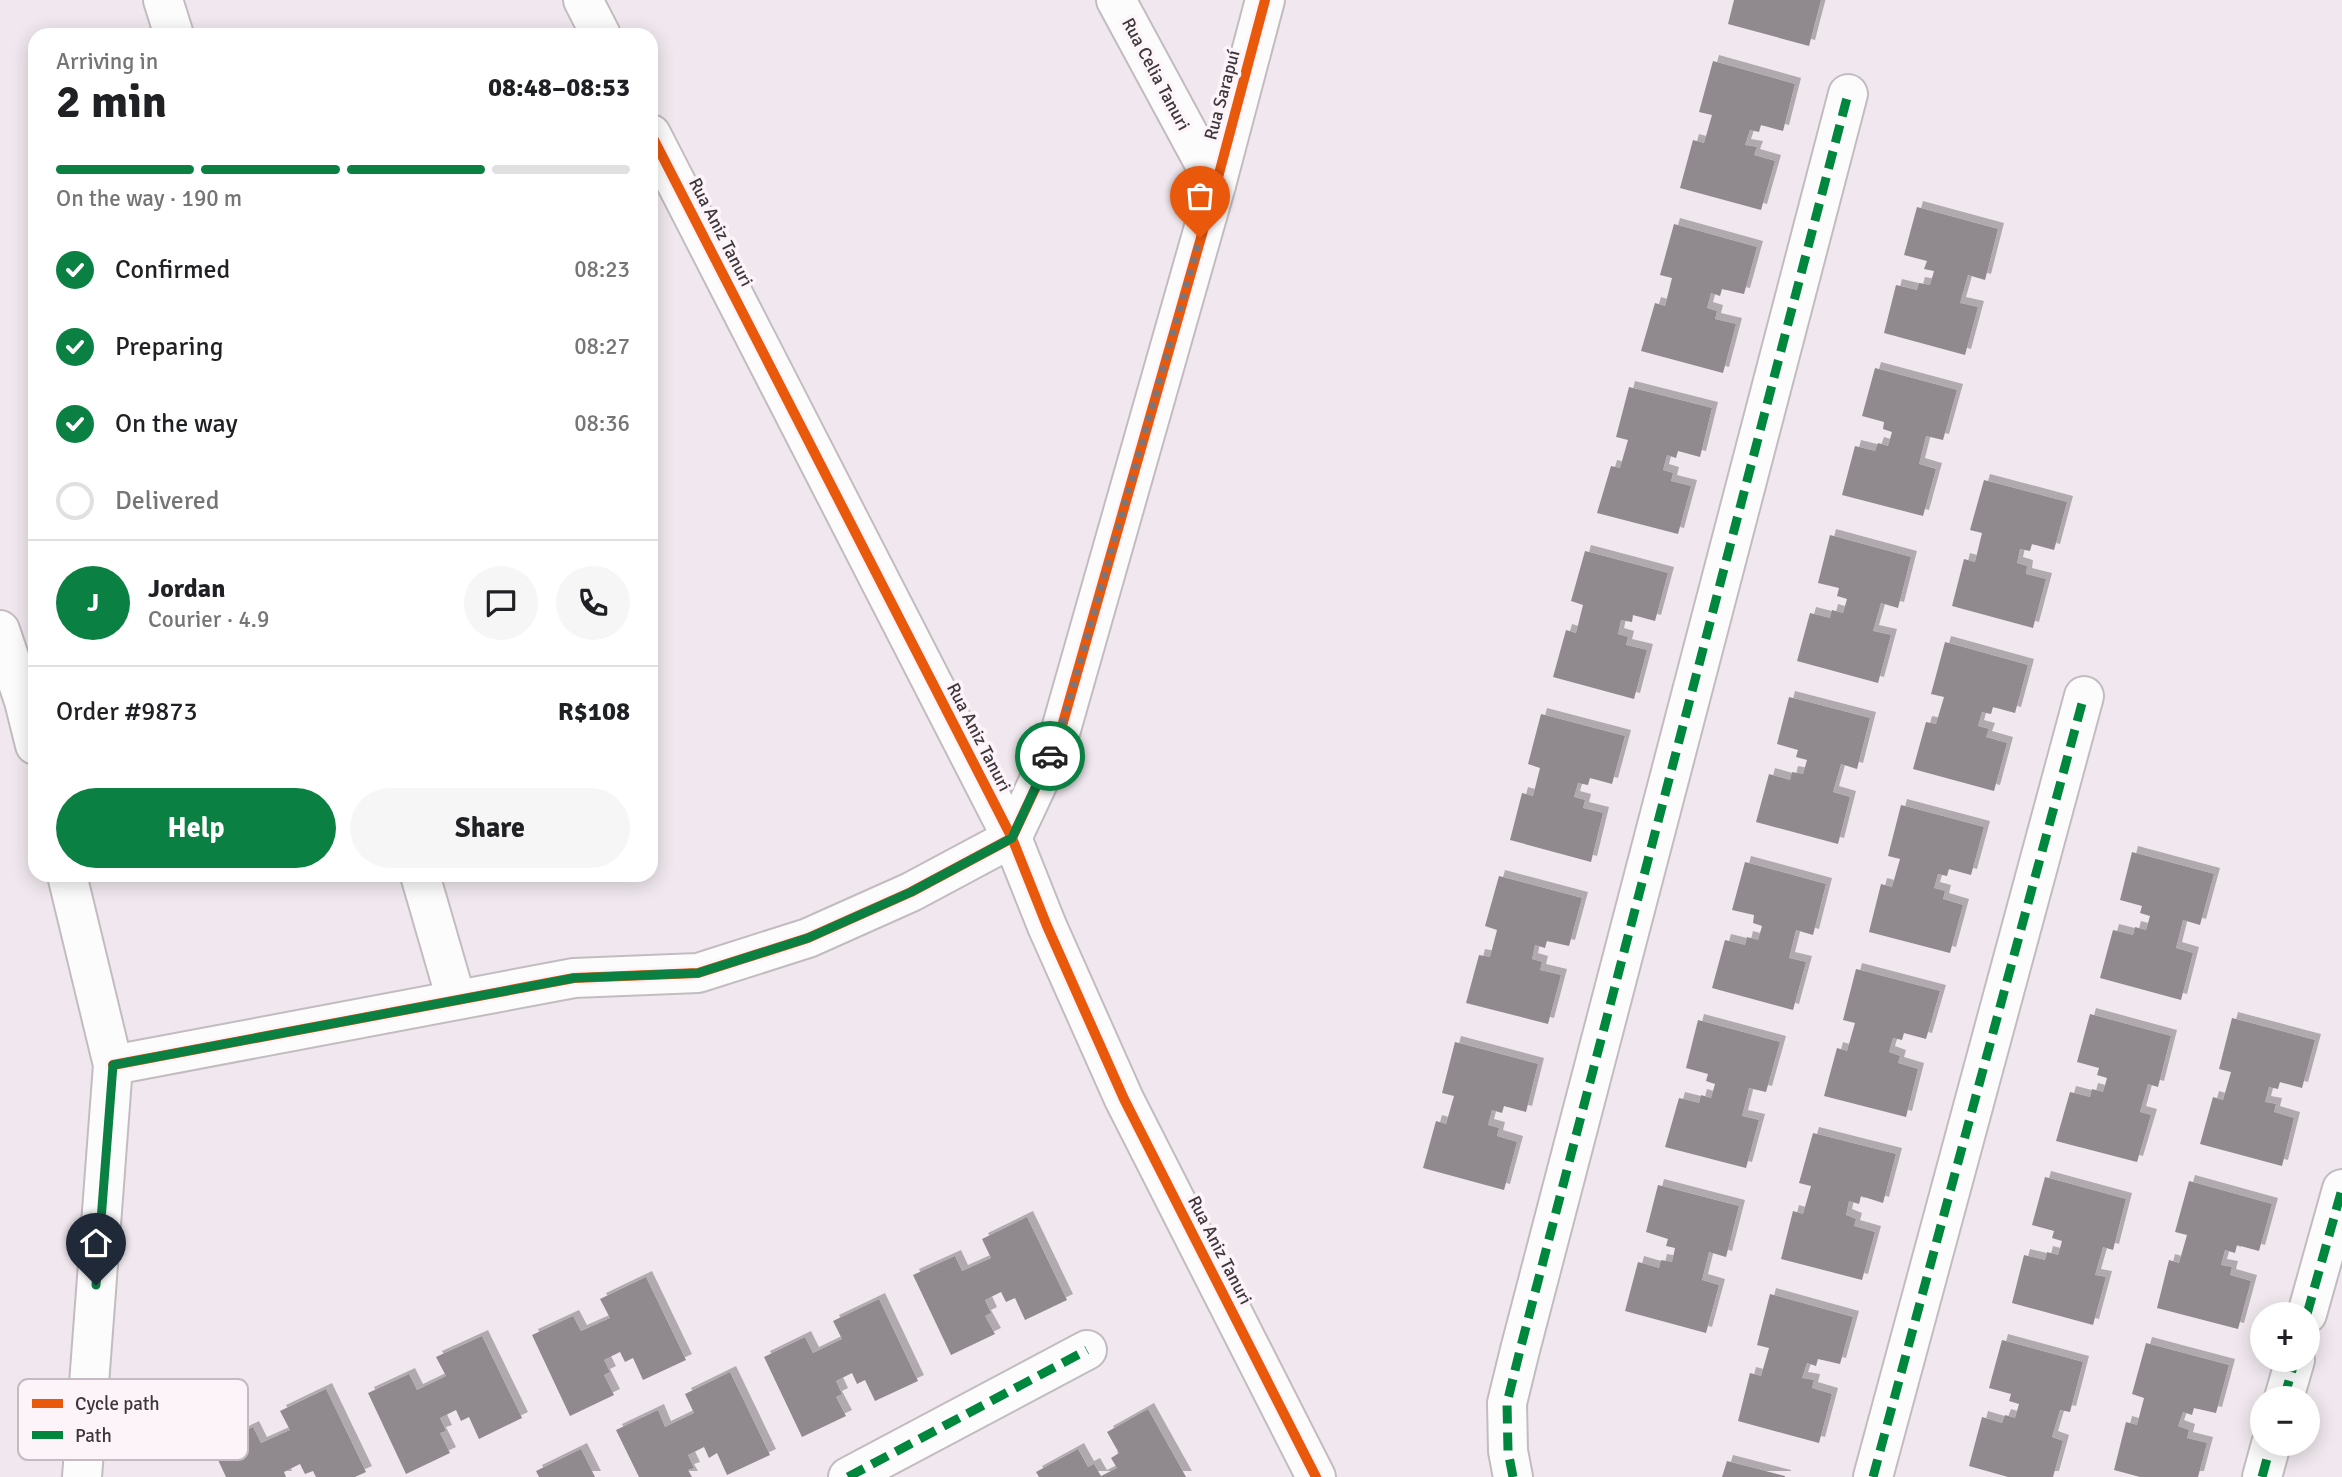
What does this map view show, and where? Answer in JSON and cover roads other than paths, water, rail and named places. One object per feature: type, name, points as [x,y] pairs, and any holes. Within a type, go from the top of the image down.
[{"type":"street","points":[[163,0],[172,28]]},
{"type":"street","points":[[583,0],[597,28]]},
{"type":"street","name":"Rua Celia Tanuri","points":[[1116,0],[1216,185]]},
{"type":"street","name":"Rua Sarapuí","points":[[1012,838],[1058,740],[1216,185],[1265,0]]},
{"type":"street","points":[[1513,1477],[1508,1451],[1507,1403],[1848,94]]},
{"type":"street","name":"Rua Aniz Tanuri","points":[[658,148],[1012,838],[1047,926],[1124,1099],[1316,1477]]},
{"type":"street","points":[[0,629],[28,717]]},
{"type":"street","points":[[1873,1477],[2084,696]]},
{"type":"street","points":[[113,1065],[574,978],[698,973],[808,938],[911,892],[1012,838]]},
{"type":"street","points":[[69,882],[113,1065],[89,1379]]},
{"type":"street","points":[[422,882],[456,999]]},
{"type":"street","points":[[2310,1302],[2342,1189]]},
{"type":"street","points":[[848,1477],[1087,1350]]},
{"type":"street","points":[[2262,1477],[2268,1456]]}]
